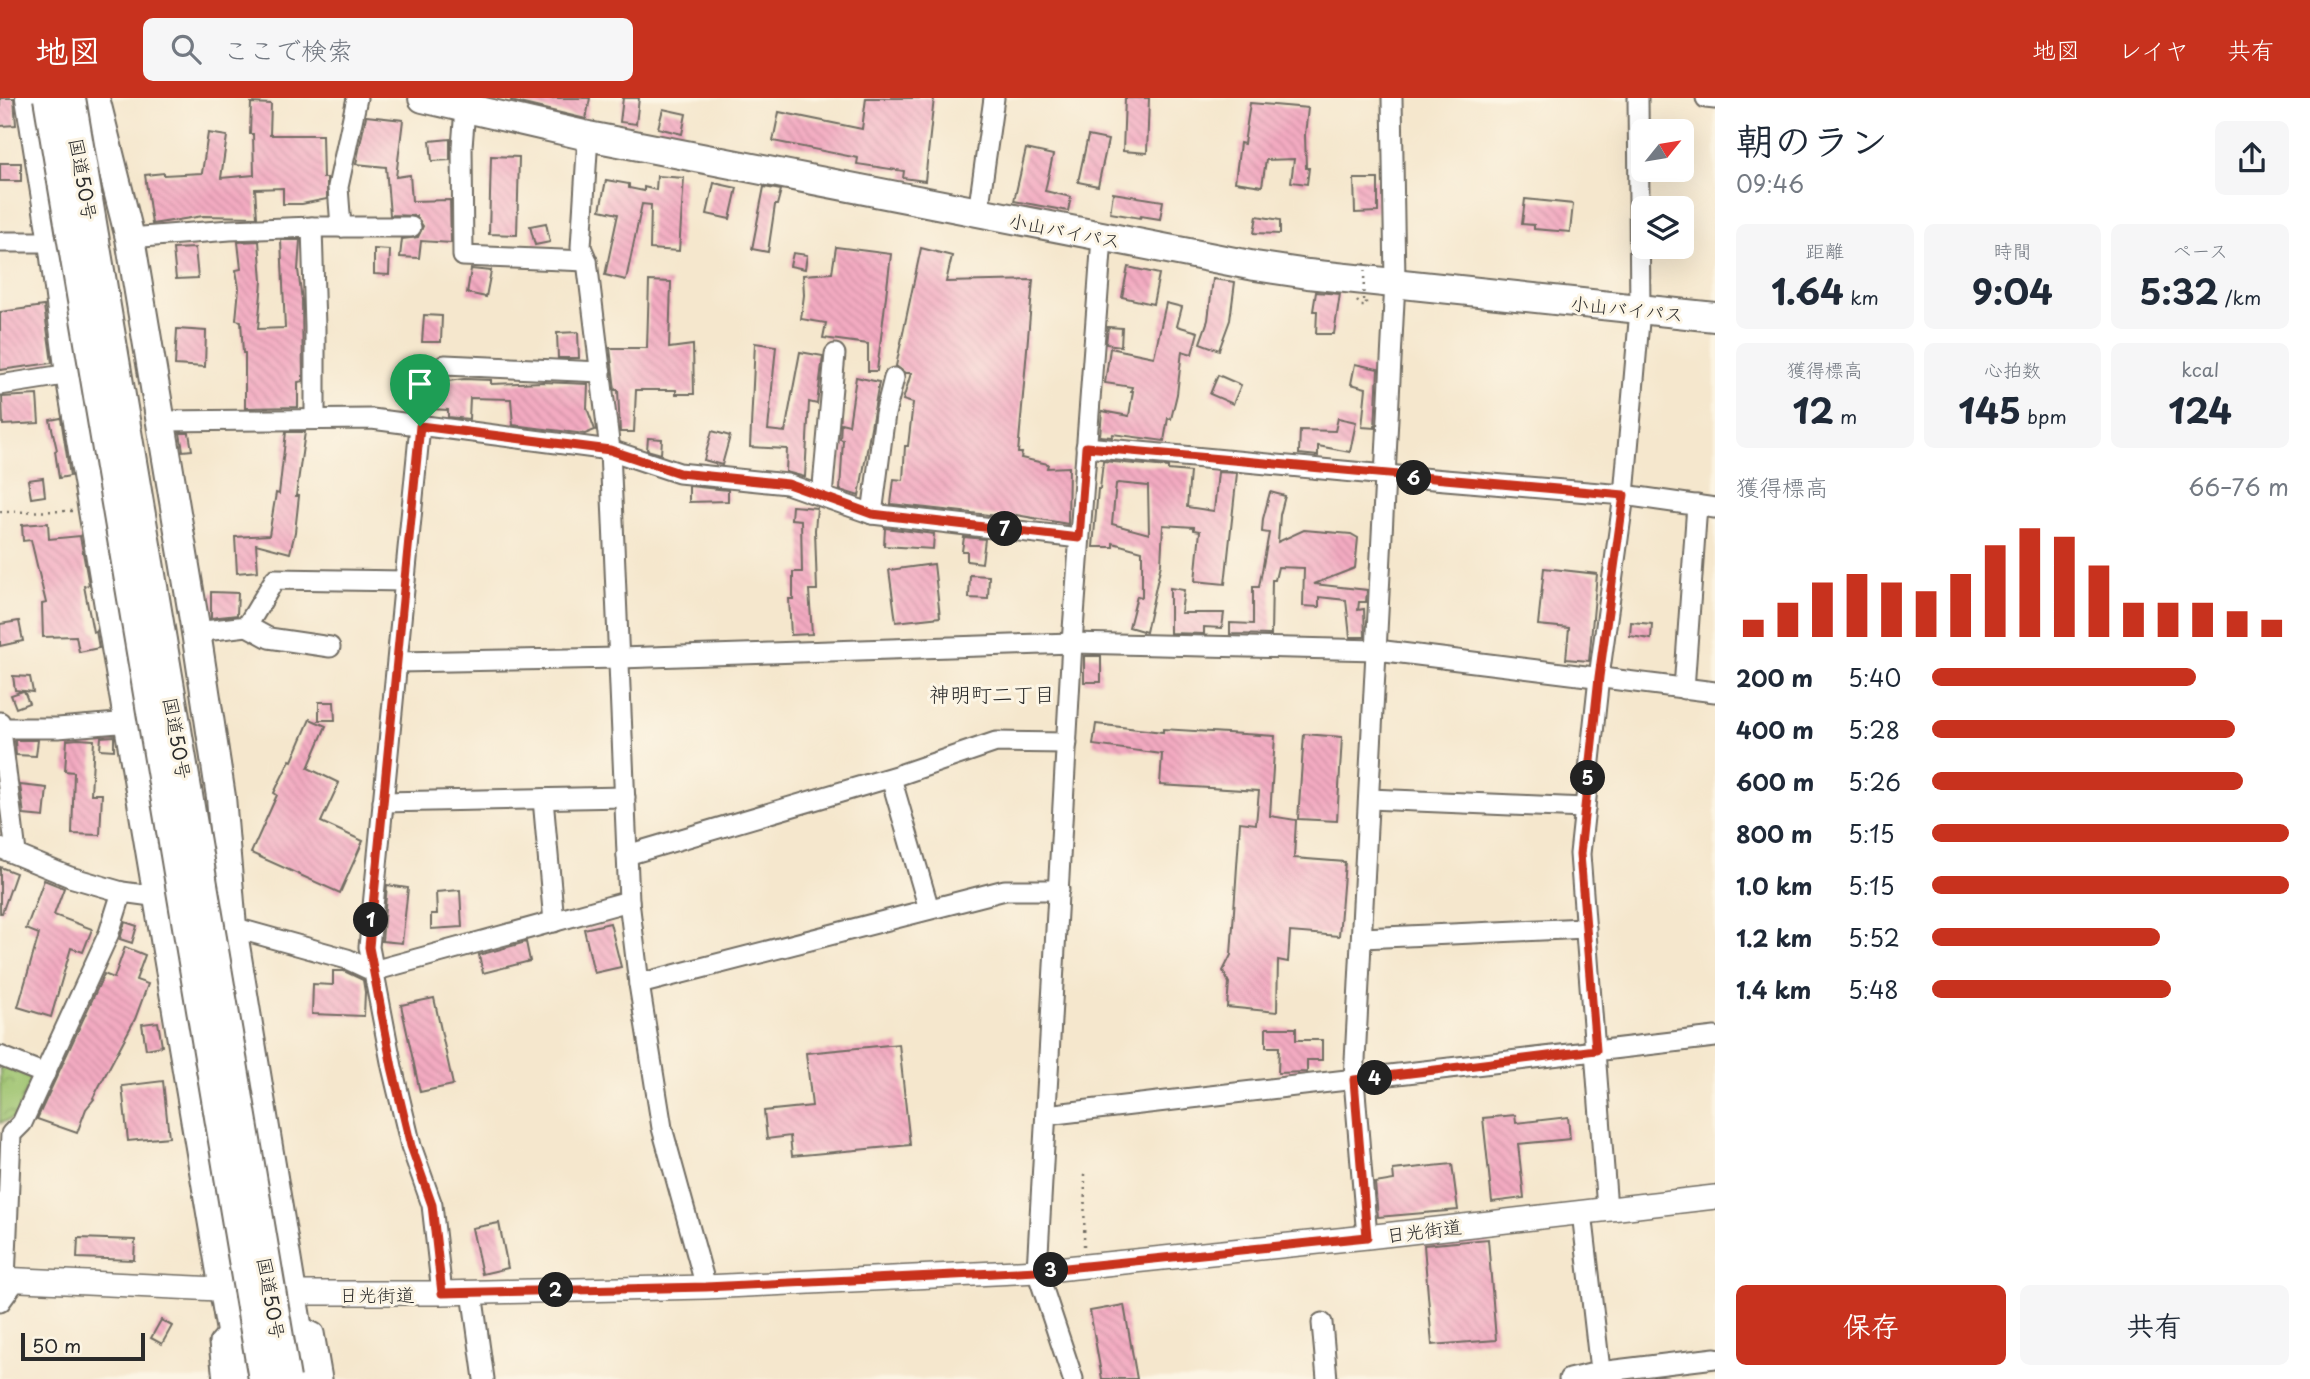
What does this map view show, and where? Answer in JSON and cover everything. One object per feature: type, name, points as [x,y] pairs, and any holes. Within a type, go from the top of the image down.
[{"type":"highway","points":[[30,98],[53,242],[70,374],[239,1379]]},
{"type":"highway","name":"国道50号","points":[[48,98],[262,1379]]},
{"type":"highway","name":"国道50号","points":[[71,98],[286,1379]]},
{"type":"highway","points":[[95,98],[130,238],[195,632],[220,797],[232,927],[306,1379]]},
{"type":"highway","name":"小山バイパス","points":[[423,98],[475,107],[588,136],[1255,266],[1715,317]]},
{"type":"main road","name":"日光街道","points":[[5,1285],[223,1289],[291,1294],[442,1293],[706,1287],[1037,1271],[1715,1197]]},
{"type":"street","points":[[341,228],[338,187],[357,98]]},
{"type":"street","points":[[978,213],[994,98]]},
{"type":"street","points":[[1367,1237],[1354,1080],[1395,282],[1392,98]]},
{"type":"street","points":[[1607,1209],[1580,854],[1599,677],[1624,495],[1640,310],[1639,98]]},
{"type":"street","points":[[1706,98],[1715,99]]},
{"type":"street","points":[[475,107],[462,147],[463,256],[587,261]]},
{"type":"street","points":[[588,136],[581,247],[587,261],[610,450],[629,901],[662,1128],[706,1287]]},
{"type":"street","points":[[130,238],[230,230],[411,227]]},
{"type":"street","points":[[312,228],[315,419]]},
{"type":"street","points":[[1073,1379],[1037,1271],[1072,643],[1102,238]]},
{"type":"street","points":[[0,243],[53,242]]},
{"type":"street","points":[[822,496],[835,354]]},
{"type":"street","points":[[445,365],[601,372]]},
{"type":"street","points":[[0,385],[70,374]]},
{"type":"street","points":[[872,514],[885,414],[894,378]]},
{"type":"street","points":[[160,421],[372,419],[610,450],[679,473],[788,484],[872,514],[1079,538]]},
{"type":"street","points":[[420,426],[369,947],[411,1146],[432,1205],[442,1293]]},
{"type":"street","points":[[1086,447],[1624,495],[1706,506],[1688,636],[1684,688]]},
{"type":"street","points":[[247,626],[275,579],[405,581]]},
{"type":"street","points":[[195,632],[247,626],[269,638],[330,646]]},
{"type":"street","points":[[398,662],[620,658],[1072,643],[1377,650],[1715,692]]},
{"type":"street","points":[[130,722],[58,728],[1,725],[8,851],[70,877],[122,892],[159,897]]},
{"type":"street","points":[[627,855],[891,778],[996,742],[1067,743]]},
{"type":"street","points":[[891,778],[929,909]]},
{"type":"street","points":[[383,802],[625,797]]},
{"type":"street","points":[[543,799],[554,922]]},
{"type":"street","points":[[1369,799],[1585,808]]},
{"type":"street","points":[[639,984],[1005,890],[1059,890]]},
{"type":"street","points":[[5,1285],[6,1133],[22,1123],[109,933],[122,892]]},
{"type":"street","points":[[232,927],[347,959],[373,971],[629,901]]},
{"type":"street","points":[[1362,938],[1586,928]]},
{"type":"street","points":[[1046,1115],[1715,1037]]},
{"type":"street","points":[[0,1056],[45,1074]]},
{"type":"street","points":[[1582,1212],[1600,1375]]},
{"type":"street","points":[[472,1292],[484,1379]]},
{"type":"street","points":[[1322,1323],[1327,1379]]},
{"type":"street","points":[[296,1324],[314,1333],[322,1379]]},
{"type":"street","points":[[223,1379],[219,1343],[230,1329]]},
{"type":"street","points":[[1569,1379],[1715,1358]]},
{"type":"path","points":[[1363,300],[1366,261]]},
{"type":"path","points":[[0,512],[93,511]]},
{"type":"path","points":[[1083,1267],[1085,1174]]},
{"type":"green space","points":[[0,1064],[32,1078],[15,1118],[0,1123]]},
{"type":"building","points":[[0,98],[14,98],[16,125],[0,126]]},
{"type":"building","points":[[512,98],[590,98],[586,119],[511,101]]},
{"type":"building","points":[[623,98],[639,98],[636,124],[620,122]]},
{"type":"building","points":[[866,98],[934,98],[925,181],[903,178],[904,171],[857,164],[858,158],[773,141],[779,112],[862,129]]},
{"type":"building","points":[[1125,98],[1149,98],[1147,153],[1123,151]]},
{"type":"building","points":[[251,103],[271,104],[270,135],[322,135],[323,178],[327,178],[327,199],[302,204],[283,204],[283,188],[255,189],[257,217],[203,216],[152,224],[145,175],[202,173],[208,133],[227,136],[221,178],[254,175],[253,134],[250,134]]},
{"type":"building","points":[[1250,103],[1308,108],[1305,135],[1306,168],[1309,168],[1307,184],[1291,182],[1294,159],[1266,160],[1262,186],[1235,182],[1240,143],[1244,144]]},
{"type":"building","points":[[663,109],[686,114],[682,134],[658,128]]},
{"type":"building","points":[[366,116],[403,120],[396,177],[410,175],[412,201],[450,200],[451,243],[421,241],[419,258],[400,257],[402,239],[418,237],[423,226],[416,216],[390,215],[386,167],[356,164]]},
{"type":"building","points":[[1088,136],[1108,140],[1098,186],[1078,182]]},
{"type":"building","points":[[450,139],[450,160],[432,161],[430,141]]},
{"type":"building","points":[[1026,149],[1053,155],[1045,191],[1071,197],[1068,211],[1014,201]]},
{"type":"building","points":[[491,156],[519,157],[517,235],[489,234]]},
{"type":"building","points":[[0,163],[21,163],[21,181],[0,181]]},
{"type":"building","points":[[657,176],[684,178],[679,251],[650,249],[651,205],[642,204],[626,280],[605,275],[618,214],[600,210],[606,180],[629,184],[629,188],[644,191],[644,187],[656,190]]},
{"type":"building","points":[[1354,179],[1378,179],[1378,212],[1355,213]]},
{"type":"building","points":[[714,183],[737,188],[730,219],[707,214]]},
{"type":"building","points":[[764,187],[781,190],[775,205],[768,252],[752,249]]},
{"type":"building","points":[[1113,193],[1163,201],[1160,219],[1110,213]]},
{"type":"building","points":[[1525,199],[1573,204],[1570,232],[1534,229],[1534,225],[1522,224]]},
{"type":"building","points":[[1257,216],[1280,220],[1280,234],[1254,233]]},
{"type":"building","points":[[546,223],[550,242],[535,245],[530,226]]},
{"type":"building","points":[[281,240],[300,240],[298,270],[302,300],[303,381],[298,382],[298,407],[245,408],[245,353],[241,321],[236,320],[239,288],[236,270],[241,269],[238,242],[259,241],[262,281],[258,329],[285,328]]},
{"type":"building","points":[[836,247],[891,254],[877,371],[868,371],[868,344],[823,338],[826,323],[801,319],[803,275],[832,273]]},
{"type":"building","points":[[195,248],[198,278],[176,279],[173,249]]},
{"type":"building","points":[[921,248],[952,256],[946,282],[1033,280],[1018,453],[1022,453],[1021,458],[1048,464],[1047,468],[1069,467],[1068,524],[1016,515],[1016,518],[891,504],[894,479],[903,480],[905,446],[908,446],[913,403],[903,400],[911,373],[905,373],[896,366]]},
{"type":"building","points":[[374,249],[390,250],[389,275],[374,274]]},
{"type":"building","points":[[793,253],[807,255],[805,269],[790,266]]},
{"type":"building","points":[[1128,267],[1159,274],[1153,304],[1122,297]]},
{"type":"building","points":[[471,269],[491,271],[486,297],[467,293]]},
{"type":"building","points":[[1213,279],[1235,282],[1230,320],[1219,350],[1200,343],[1208,320]]},
{"type":"building","points":[[649,281],[671,282],[669,348],[693,345],[694,394],[676,394],[676,390],[636,390],[634,432],[620,432],[618,390],[615,390],[610,348],[647,348]]},
{"type":"building","points":[[1316,292],[1340,294],[1334,334],[1316,334],[1317,311],[1313,311]]},
{"type":"building","points":[[1166,303],[1182,307],[1177,326],[1198,332],[1192,354],[1182,351],[1177,394],[1171,419],[1168,418],[1164,441],[1113,434],[1112,437],[1100,436],[1102,411],[1129,416],[1133,391],[1132,387],[1105,383],[1110,348],[1154,357]]},
{"type":"building","points":[[44,306],[52,363],[0,370],[0,312]]},
{"type":"building","points":[[424,315],[442,316],[441,342],[422,342]]},
{"type":"building","points":[[1108,327],[1122,328],[1121,346],[1106,344]]},
{"type":"building","points":[[177,329],[206,331],[205,367],[175,365]]},
{"type":"building","points":[[578,332],[579,358],[558,358],[557,333]]},
{"type":"building","points":[[755,343],[776,346],[768,430],[785,432],[800,352],[823,356],[817,404],[809,402],[805,477],[786,472],[787,449],[750,447]]},
{"type":"building","points":[[1355,364],[1378,369],[1375,428],[1362,427],[1366,388],[1351,384]]},
{"type":"building","points":[[414,374],[431,375],[431,383],[464,379],[491,380],[491,384],[588,384],[587,408],[595,430],[585,434],[513,425],[511,399],[470,398],[469,419],[448,417],[448,410],[412,408]]},
{"type":"building","points":[[1218,375],[1241,385],[1233,404],[1210,394]]},
{"type":"building","points":[[856,377],[879,382],[859,496],[840,490],[843,440],[840,439],[841,423],[849,425]]},
{"type":"building","points":[[37,395],[39,423],[3,425],[2,397]]},
{"type":"building","points":[[61,418],[70,476],[59,478],[57,450],[50,420]]},
{"type":"building","points":[[1338,418],[1356,422],[1350,452],[1318,446],[1318,456],[1299,454],[1300,430],[1335,431]]},
{"type":"building","points":[[712,431],[730,436],[722,465],[704,460]]},
{"type":"building","points":[[286,432],[305,432],[296,496],[299,496],[295,532],[290,553],[256,544],[258,571],[237,573],[235,537],[269,535],[276,493],[279,494]]},
{"type":"building","points":[[180,433],[189,433],[192,450],[183,451]]},
{"type":"building","points":[[648,438],[662,439],[661,454],[647,450]]},
{"type":"building","points":[[1103,461],[1168,467],[1168,470],[1190,472],[1187,507],[1214,511],[1218,472],[1237,473],[1225,584],[1195,581],[1200,531],[1194,530],[1194,527],[1163,525],[1161,564],[1146,632],[1129,627],[1137,596],[1142,597],[1142,551],[1113,543],[1113,547],[1093,547]],"holes":[[[1116,484],[1148,486],[1149,534],[1112,524]]]},
{"type":"building","points":[[43,478],[45,496],[31,498],[28,480]]},
{"type":"building","points":[[689,486],[728,490],[728,501],[689,502]]},
{"type":"building","points":[[1270,492],[1285,496],[1278,542],[1304,530],[1351,534],[1358,538],[1355,568],[1314,584],[1367,590],[1366,602],[1359,602],[1358,610],[1364,609],[1365,637],[1350,637],[1346,600],[1319,597],[1319,607],[1303,606],[1304,568],[1278,567],[1275,580],[1272,580],[1271,635],[1230,634],[1230,623],[1253,624],[1253,587],[1259,587],[1269,533],[1262,532]]},
{"type":"building","points":[[792,506],[817,508],[817,590],[809,590],[812,634],[791,635],[789,599],[793,599],[793,572],[802,572],[801,520],[791,519]]},
{"type":"building","points":[[48,523],[49,539],[80,536],[89,585],[84,586],[99,648],[79,652],[76,636],[43,637],[42,604],[46,603],[31,540],[23,541],[22,525]]},
{"type":"building","points":[[885,528],[934,534],[933,549],[884,546]]},
{"type":"building","points":[[964,537],[985,539],[982,563],[967,561],[967,551],[962,551]]},
{"type":"building","points":[[934,564],[940,617],[896,622],[889,570]]},
{"type":"building","points":[[1544,568],[1597,574],[1589,661],[1566,659],[1569,628],[1538,625]]},
{"type":"building","points":[[970,575],[989,576],[988,599],[969,598]]},
{"type":"building","points":[[1170,588],[1184,590],[1181,613],[1224,613],[1222,628],[1204,627],[1204,634],[1170,633]]},
{"type":"building","points":[[211,592],[238,593],[237,615],[211,618]]},
{"type":"building","points":[[19,621],[23,641],[0,646],[0,624]]},
{"type":"building","points":[[1631,622],[1652,624],[1651,639],[1630,636]]},
{"type":"building","points":[[1084,656],[1101,656],[1101,682],[1084,682]]},
{"type":"building","points":[[13,676],[30,677],[33,692],[24,691],[29,703],[16,708],[11,695],[23,691],[15,690]]},
{"type":"building","points":[[319,702],[334,702],[335,720],[319,720]]},
{"type":"building","points":[[310,719],[326,726],[308,768],[339,783],[321,822],[363,841],[340,893],[251,853],[277,795],[274,793],[290,760],[292,761]]},
{"type":"building","points":[[1096,724],[1163,732],[1163,729],[1275,736],[1270,816],[1296,820],[1294,858],[1345,862],[1339,936],[1290,932],[1288,962],[1278,960],[1277,1012],[1227,1007],[1229,983],[1223,971],[1231,955],[1240,822],[1256,824],[1259,791],[1160,785],[1162,754],[1093,745]]},
{"type":"building","points":[[1304,734],[1342,737],[1337,821],[1298,819]]},
{"type":"building","points":[[114,736],[114,750],[100,749],[101,737]]},
{"type":"building","points":[[15,740],[38,740],[36,756],[16,755]]},
{"type":"building","points":[[67,740],[94,740],[91,794],[102,794],[100,835],[72,834],[74,772],[65,771]]},
{"type":"building","points":[[20,785],[47,788],[44,817],[24,815]]},
{"type":"building","points":[[0,867],[16,873],[2,913],[0,913]]},
{"type":"building","points":[[44,880],[64,888],[54,915],[92,929],[83,952],[71,948],[51,1017],[18,1007],[39,934],[26,929]]},
{"type":"building","points":[[387,885],[408,888],[402,943],[382,941]]},
{"type":"building","points":[[460,890],[462,927],[431,929],[431,914],[437,914],[436,892]]},
{"type":"building","points":[[125,922],[137,926],[132,943],[120,939]]},
{"type":"building","points":[[610,923],[621,967],[594,973],[584,929]]},
{"type":"building","points":[[526,942],[530,961],[483,973],[479,955]]},
{"type":"building","points":[[125,947],[145,955],[136,980],[148,984],[135,1019],[94,1099],[86,1109],[77,1133],[37,1119],[104,974],[114,978]]},
{"type":"building","points":[[333,971],[344,971],[363,980],[364,1016],[312,1014],[313,984],[333,985]]},
{"type":"building","points":[[434,998],[453,1085],[420,1092],[401,1005]]},
{"type":"building","points":[[158,1022],[162,1046],[146,1049],[142,1024]]},
{"type":"building","points":[[1266,1028],[1296,1028],[1296,1040],[1322,1040],[1322,1060],[1307,1060],[1307,1072],[1278,1073],[1279,1047],[1266,1047]]},
{"type":"building","points":[[899,1044],[910,1145],[792,1156],[790,1136],[767,1139],[764,1111],[812,1106],[806,1053]]},
{"type":"building","points":[[163,1081],[169,1137],[128,1141],[122,1086]]},
{"type":"building","points":[[1515,1115],[1516,1123],[1568,1117],[1570,1139],[1518,1144],[1524,1198],[1492,1202],[1483,1118]]},
{"type":"building","points":[[1452,1164],[1458,1210],[1378,1217],[1375,1183],[1394,1180],[1393,1170]]},
{"type":"building","points":[[499,1223],[508,1268],[482,1274],[472,1228]]},
{"type":"building","points":[[78,1238],[135,1240],[134,1260],[77,1258]]},
{"type":"building","points":[[1488,1239],[1496,1340],[1432,1345],[1424,1245]]},
{"type":"building","points":[[1124,1305],[1137,1379],[1102,1379],[1090,1311]]},
{"type":"building","points":[[161,1320],[172,1326],[162,1344],[151,1338]]},
{"type":"district","name":"神明町二丁目","points":[[992,693]]},
{"type":"route","points":[[420,426],[610,450],[679,473],[788,484],[872,514],[1079,538],[1086,447],[1624,495],[1599,677],[1580,854],[1596,1050],[1354,1080],[1367,1237],[1037,1271],[706,1287],[442,1293],[432,1205],[411,1146],[392,1067],[369,947],[420,426]]}]
